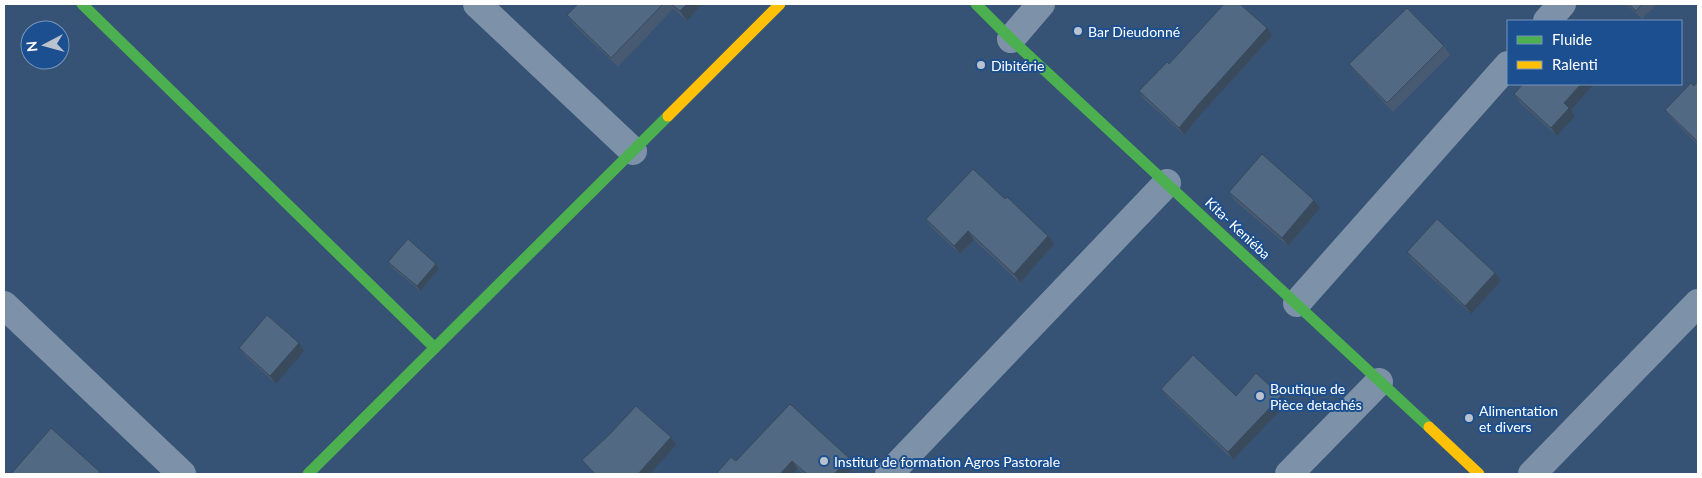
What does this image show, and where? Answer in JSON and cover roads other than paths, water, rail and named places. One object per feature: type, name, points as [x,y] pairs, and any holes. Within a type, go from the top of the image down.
[{"type":"street","points":[[82,4],[435,348]]},
{"type":"street","points":[[477,4],[633,151]]},
{"type":"street","points":[[308,474],[780,4]]},
{"type":"street","name":"Kita- Keniéba","points":[[976,4],[1011,39],[1297,303],[1478,474]]},
{"type":"street","points":[[1011,39],[1041,4]]},
{"type":"street","points":[[1548,20],[1562,4]]},
{"type":"street","points":[[1297,303],[1507,65]]},
{"type":"street","points":[[889,474],[1167,183]]},
{"type":"street","points":[[1532,474],[1698,303]]},
{"type":"street","points":[[4,304],[182,474]]},
{"type":"street","points":[[1290,474],[1380,382]]},
{"type":"place","name":"Bar Dieudonné","points":[[1078,31]]},
{"type":"place","name":"Dibitérie","points":[[981,65]]},
{"type":"place","name":"Boutique de Pièce detachés","points":[[1260,396]]},
{"type":"place","name":"Alimentation et divers","points":[[1469,418]]},
{"type":"place","name":"Institut de formation Agros Pastorale","points":[[824,461]]}]
